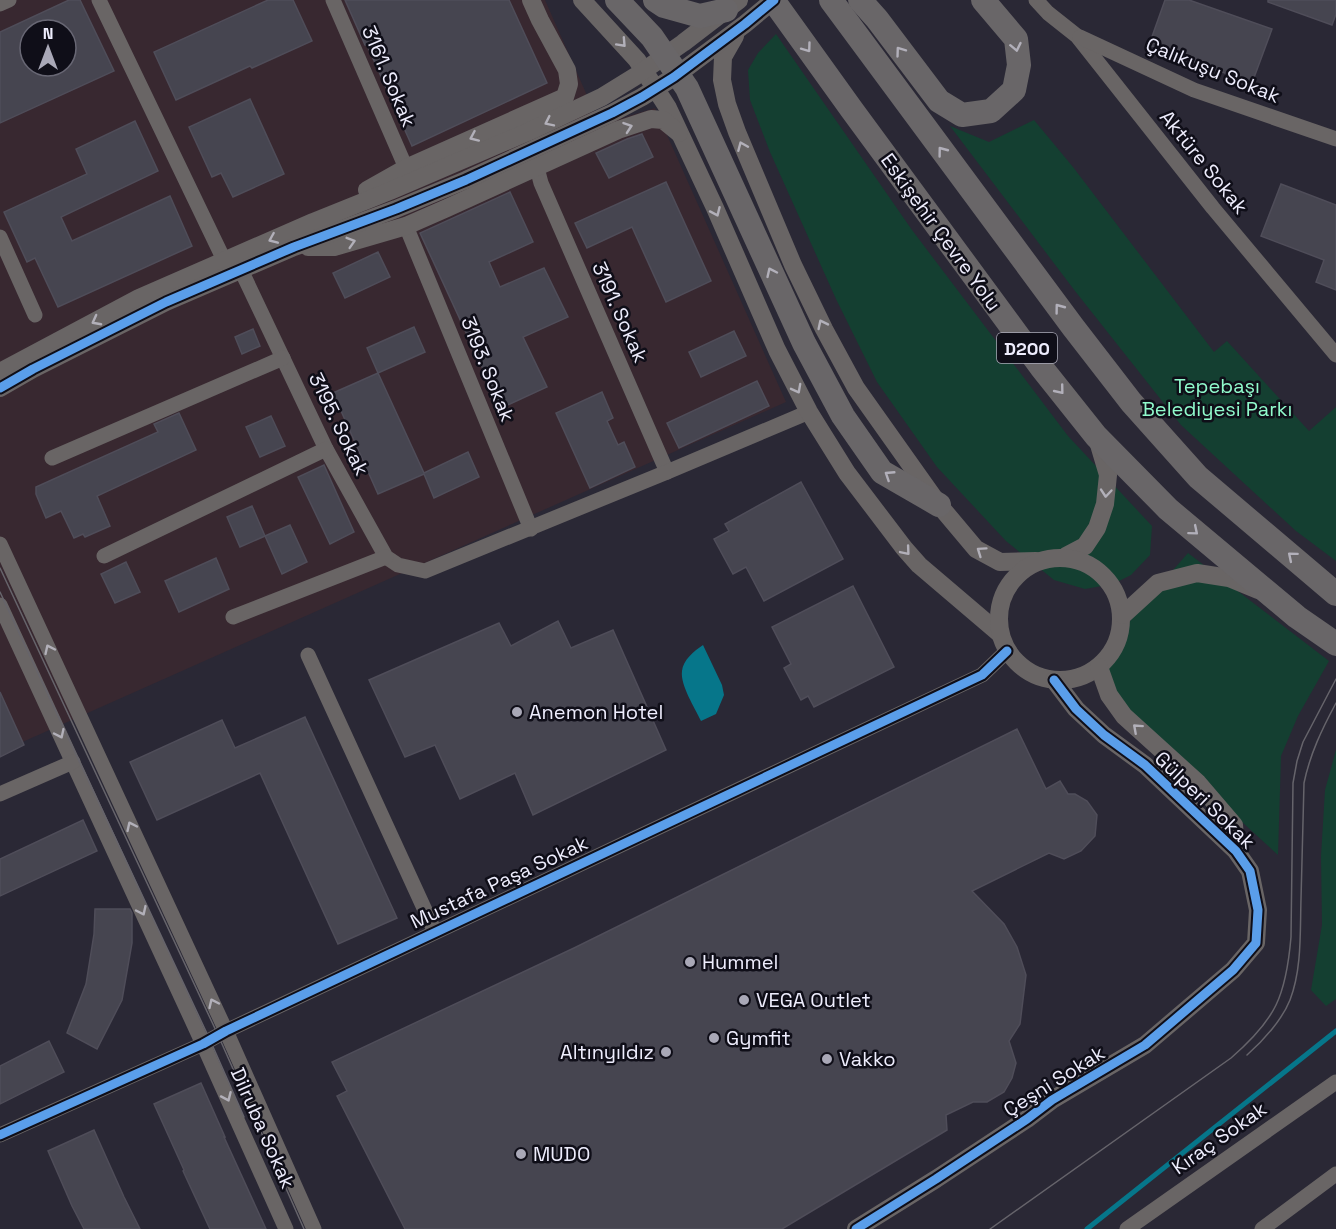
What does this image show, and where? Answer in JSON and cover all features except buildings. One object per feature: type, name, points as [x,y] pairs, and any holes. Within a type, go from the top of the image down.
[{"type":"highway","points":[[617,0],[652,37],[687,88],[804,343],[843,416],[882,472],[939,505]]},
{"type":"highway","points":[[655,0],[664,6],[700,16],[737,12]]},
{"type":"highway","name":"Eskişehir Çevre Yolu","points":[[773,0],[1034,357],[1096,436],[1168,509],[1298,617],[1336,644]]},
{"type":"highway","name":"D200","points":[[831,0],[1131,402],[1198,477],[1336,594]]},
{"type":"highway","points":[[860,0],[939,101],[962,115],[991,111],[1014,90],[1019,65],[1016,39],[983,0]]},
{"type":"street","points":[[0,4],[9,0]]},
{"type":"street","points":[[99,0],[224,260]]},
{"type":"street","name":"3161. Sokak","points":[[333,0],[406,168]]},
{"type":"street","points":[[313,222],[406,168],[565,97],[569,84],[567,70],[531,0]]},
{"type":"street","points":[[582,0],[637,60],[668,108],[777,350],[809,412],[848,473],[903,548],[919,565],[999,634],[1007,651],[1027,672],[1054,680],[1078,678],[1099,667],[1117,644],[1123,615],[1114,587],[1094,566],[1066,556]]},
{"type":"street","points":[[0,372],[139,298],[530,131],[602,96],[737,12],[773,0]]},
{"type":"street","name":"Aktüre Sokak","points":[[1036,0],[1051,7],[1077,36],[1213,208],[1336,355]]},
{"type":"street","points":[[737,12],[734,38],[723,57],[722,80],[727,104],[793,265],[856,388],[939,505],[976,549],[999,562],[1036,561],[1066,556],[1085,546],[1097,528],[1106,504],[1108,475],[1096,436]]},
{"type":"street","points":[[0,388],[166,302],[294,247],[466,180],[612,113],[674,77],[737,12]]},
{"type":"street","name":"Çalıkuşu Sokak","points":[[1077,36],[1194,90],[1336,139]]},
{"type":"street","points":[[294,247],[334,247],[406,226],[618,130],[651,119],[663,120],[681,134]]},
{"type":"street","name":"3191. Sokak","points":[[537,168],[541,183],[668,472]]},
{"type":"street","name":"3193. Sokak","points":[[406,226],[531,529]]},
{"type":"street","points":[[0,237],[35,315]]},
{"type":"street","name":"3195. Sokak","points":[[241,270],[326,448],[386,557]]},
{"type":"street","points":[[52,458],[283,358]]},
{"type":"street","points":[[232,617],[386,557],[398,565],[425,571],[809,412]]},
{"type":"street","points":[[104,556],[326,448]]},
{"type":"street","points":[[0,544],[226,1030],[314,1229]]},
{"type":"street","points":[[999,634],[999,604],[1012,578],[1036,561]]},
{"type":"street","points":[[1123,615],[1158,583],[1197,573],[1229,578],[1272,595]]},
{"type":"street","name":"Dilruba Sokak","points":[[0,605],[286,1229]]},
{"type":"street","name":"Mustafa Paşa Sokak","points":[[0,1135],[203,1044],[226,1030],[982,675],[1007,651]]},
{"type":"street","points":[[308,655],[435,932]]},
{"type":"street","name":"Gülperi Sokak","points":[[1099,667],[1109,695],[1124,716],[1198,783],[1234,825],[1236,851]]},
{"type":"street","name":"Gülperi Sokak","points":[[1054,680],[1077,709],[1104,735],[1145,765],[1236,851],[1250,871],[1258,910],[1256,943]]},
{"type":"street","points":[[0,794],[73,762]]},
{"type":"street","name":"Çeşni Sokak","points":[[856,1229],[1027,1119],[1052,1100],[1145,1045],[1233,970],[1256,943]]},
{"type":"street","name":"Kıraç Sokak","points":[[1127,1229],[1336,1082]]},
{"type":"street","points":[[1262,1229],[1336,1174]]},
{"type":"shaded area","points":[[0,0],[545,0],[600,125],[655,108],[786,402],[0,752]]},
{"type":"green space","points":[[776,34],[912,230],[1068,436],[1152,526],[1150,555],[1131,575],[1113,584],[1085,589],[1054,580],[1006,541],[937,467],[877,382],[836,299],[770,152],[750,100],[748,70],[758,53]]},
{"type":"green space","name":"Tepebaşı Belediyesi Parkı","points":[[1034,120],[1073,167],[1214,352],[1227,341],[1309,431],[1336,407],[1336,561],[1296,531],[1181,425],[1075,291],[950,126],[989,142]]},
{"type":"green space","points":[[1188,553],[1329,661],[1298,716],[1281,756],[1278,855],[1106,697],[1095,674],[1111,645]]},
{"type":"green space","points":[[1336,750],[1336,999],[1326,1006],[1311,990],[1322,925],[1321,856],[1325,790]]},
{"type":"water","points":[[703,645],[722,685],[724,695],[716,714],[701,721],[686,690],[682,671],[687,660]]},
{"type":"waterway","points":[[1087,1229],[1336,1031]]},
{"type":"tram line","points":[[0,568],[218,1035],[304,1229]]},
{"type":"tram line","points":[[0,592],[244,1117]]},
{"type":"tram line","points":[[990,1229],[1231,1058],[1259,1031],[1268,1018],[1282,991],[1289,958],[1293,783],[1297,761],[1303,742],[1336,679]]},
{"type":"tram line","points":[[1247,1055],[1266,1037],[1287,1008],[1294,988],[1300,950],[1304,783],[1317,742],[1336,703]]},
{"type":"cycle path","points":[[0,388],[166,302],[294,247],[466,180],[612,113],[674,77],[774,0]]},
{"type":"cycle path","points":[[0,1135],[203,1044],[226,1031],[982,675],[1007,651]]},
{"type":"cycle path","points":[[856,1229],[936,1179],[1052,1100],[1145,1045],[1233,970],[1256,943],[1258,910],[1250,871],[1236,851],[1145,765],[1104,735],[1076,709],[1054,680]]},
{"type":"place","name":"Anemon Hotel","points":[[517,712]]},
{"type":"place","name":"Hummel","points":[[690,962]]},
{"type":"place","name":"VEGA Outlet","points":[[744,1000]]},
{"type":"place","name":"Gymfit","points":[[714,1038]]},
{"type":"place","name":"Altınyıldız","points":[[666,1052]]},
{"type":"place","name":"Vakko","points":[[827,1059]]},
{"type":"place","name":"MUDO","points":[[521,1154]]}]
